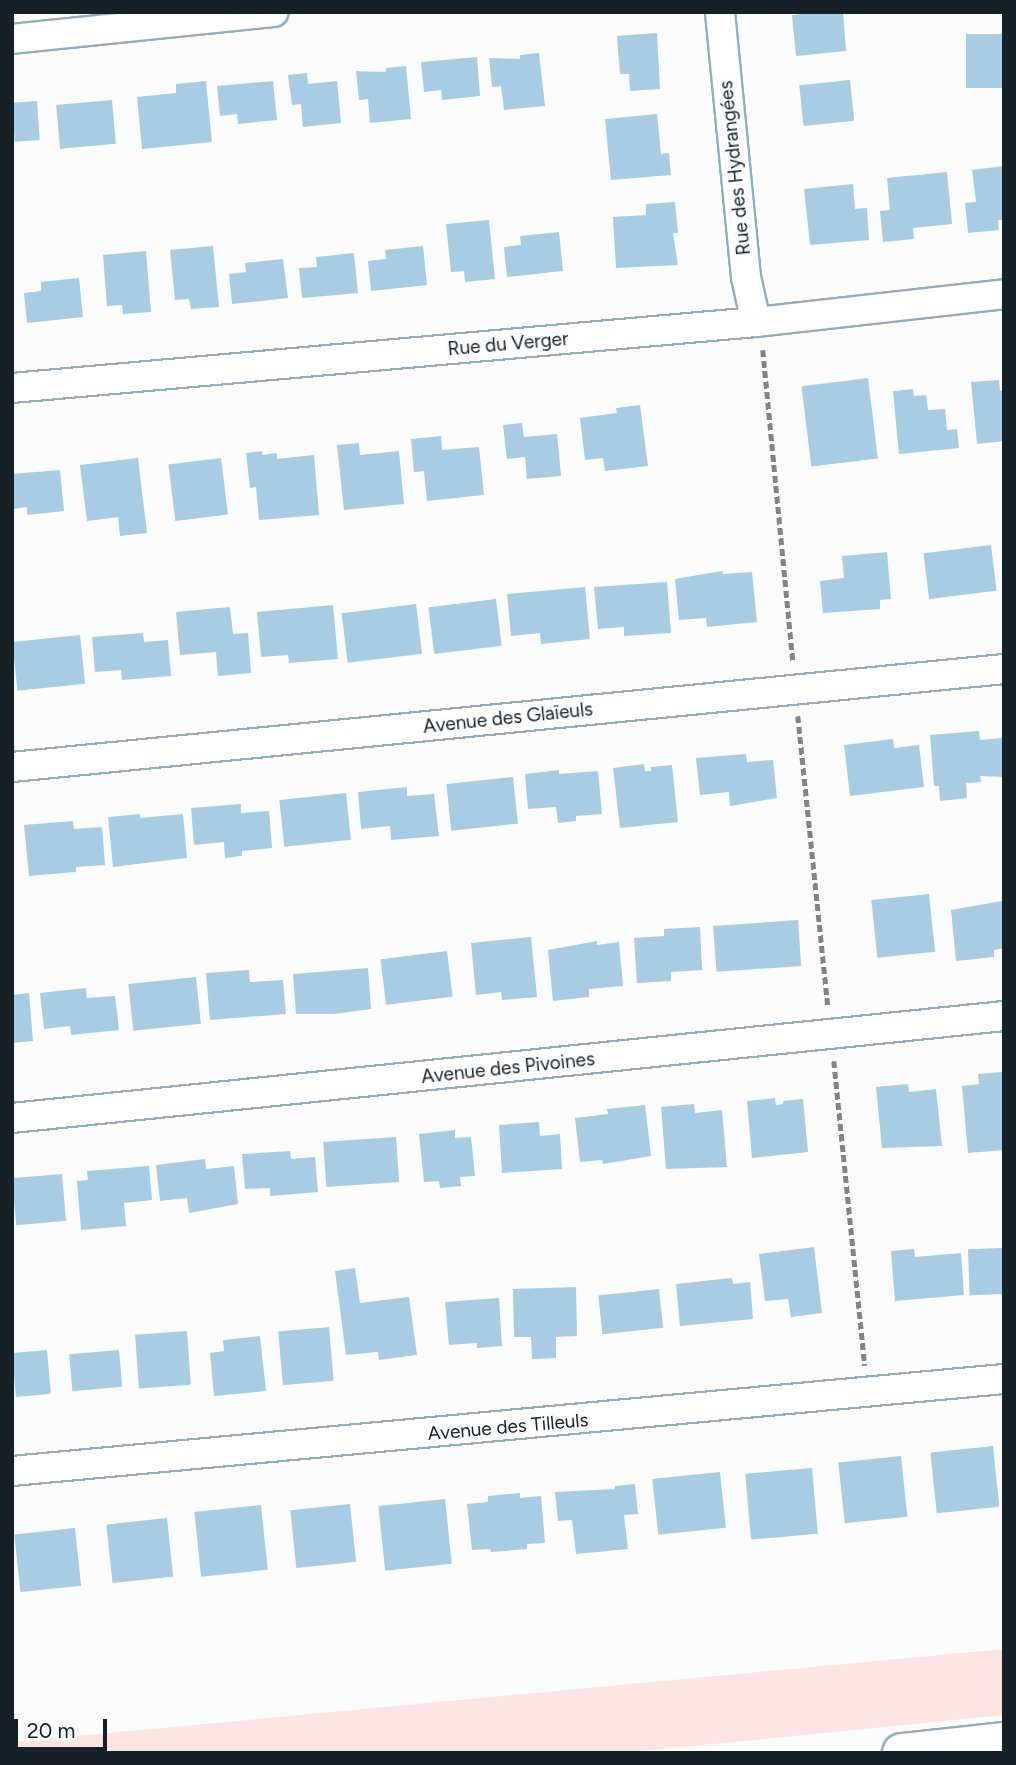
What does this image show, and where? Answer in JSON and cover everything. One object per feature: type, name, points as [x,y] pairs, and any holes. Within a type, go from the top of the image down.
[{"type":"highway","points":[[902,1753],[1004,1742]]},
{"type":"street","points":[[12,38],[274,12]]},
{"type":"street","name":"Rue des Hydrangées","points":[[720,12],[746,277],[756,322]]},
{"type":"street","name":"Rue du Verger","points":[[12,388],[756,322],[1004,294]]},
{"type":"street","name":"Avenue des Glaïeuls","points":[[12,767],[1004,669]]},
{"type":"street","name":"Avenue des Pivoines","points":[[12,1118],[1004,1016]]},
{"type":"street","name":"Avenue des Tilleuls","points":[[12,1471],[1004,1379]]},
{"type":"path","points":[[756,322],[762,343],[867,1393]]},
{"type":"shaded area","points":[[1004,1649],[1004,1715],[623,1753],[12,1753],[12,1742]]},
{"type":"building","points":[[843,12],[846,51],[796,56],[792,15]]},
{"type":"building","points":[[657,33],[660,89],[630,91],[629,74],[620,74],[617,36]]},
{"type":"building","points":[[966,34],[1004,34],[1004,88],[966,88]]},
{"type":"building","points":[[539,53],[545,106],[504,110],[501,86],[492,87],[489,58],[520,59],[520,55]]},
{"type":"building","points":[[477,57],[480,96],[442,100],[441,90],[424,92],[421,62]]},
{"type":"building","points":[[406,66],[411,119],[370,123],[368,99],[359,100],[356,71],[386,72],[386,68]]},
{"type":"building","points":[[307,73],[308,84],[337,81],[341,123],[303,127],[301,104],[292,105],[288,75]]},
{"type":"building","points":[[850,80],[854,121],[804,126],[799,85]]},
{"type":"building","points":[[206,81],[212,142],[142,149],[137,97],[176,93],[176,84]]},
{"type":"building","points":[[273,81],[277,120],[238,124],[237,114],[220,116],[217,86]]},
{"type":"building","points":[[112,100],[116,144],[60,149],[56,105]]},
{"type":"building","points":[[37,101],[40,140],[15,142],[12,103]]},
{"type":"building","points":[[657,114],[661,154],[669,153],[671,175],[611,180],[605,119]]},
{"type":"building","points":[[1004,166],[1004,220],[998,220],[999,230],[968,233],[965,203],[976,202],[972,170]]},
{"type":"building","points":[[947,172],[952,224],[913,228],[914,239],[883,242],[880,211],[890,210],[887,178]]},
{"type":"building","points":[[853,184],[855,209],[867,208],[869,240],[810,245],[804,189]]},
{"type":"building","points":[[675,202],[678,233],[673,233],[678,265],[616,268],[613,217],[646,215],[646,204]]},
{"type":"building","points":[[489,220],[495,279],[465,282],[464,271],[451,272],[446,224]]},
{"type":"building","points":[[559,232],[563,271],[507,277],[504,247],[521,245],[520,236]]},
{"type":"building","points":[[213,246],[219,307],[191,309],[189,299],[175,300],[170,250]]},
{"type":"building","points":[[423,246],[427,285],[371,291],[368,261],[386,259],[385,250]]},
{"type":"building","points":[[146,251],[151,312],[123,314],[122,305],[107,306],[103,255]]},
{"type":"building","points":[[354,253],[358,293],[302,298],[299,268],[317,267],[316,257]]},
{"type":"building","points":[[283,259],[288,298],[232,304],[229,274],[246,272],[245,263]]},
{"type":"building","points":[[79,278],[83,317],[27,323],[24,293],[41,291],[41,282]]},
{"type":"building","points":[[868,378],[878,458],[811,467],[801,386]]},
{"type":"building","points":[[999,380],[1000,391],[1004,390],[1004,441],[977,444],[971,382]]},
{"type":"building","points":[[913,389],[914,396],[926,395],[928,410],[945,409],[947,430],[957,429],[959,448],[899,454],[893,391]]},
{"type":"building","points":[[640,405],[648,466],[605,471],[603,458],[585,460],[580,418],[617,413],[616,408]]},
{"type":"building","points":[[522,423],[524,437],[557,434],[561,476],[527,479],[525,457],[507,459],[503,425]]},
{"type":"building","points":[[441,436],[442,450],[479,447],[484,495],[427,501],[424,471],[414,472],[411,439]]},
{"type":"building","points":[[359,443],[360,455],[399,451],[404,504],[344,510],[337,445]]},
{"type":"building","points":[[262,451],[262,455],[277,453],[277,459],[314,455],[319,515],[259,520],[256,487],[250,488],[246,453]]},
{"type":"building","points":[[138,458],[147,533],[120,536],[118,517],[87,521],[80,465]]},
{"type":"building","points":[[221,458],[228,515],[175,521],[168,464]]},
{"type":"building","points":[[60,470],[64,511],[27,515],[27,507],[12,509],[12,474]]},
{"type":"building","points":[[991,545],[997,591],[929,599],[924,553]]},
{"type":"building","points":[[887,552],[891,599],[880,600],[880,609],[823,613],[820,581],[844,578],[842,556]]},
{"type":"building","points":[[722,571],[723,574],[752,572],[757,622],[707,627],[706,618],[679,620],[675,579]]},
{"type":"building","points":[[667,582],[671,633],[624,636],[624,627],[598,629],[594,587]]},
{"type":"building","points":[[585,587],[590,639],[541,644],[540,633],[511,636],[507,594]]},
{"type":"building","points":[[496,599],[502,646],[434,654],[429,607]]},
{"type":"building","points":[[416,604],[422,654],[348,663],[342,613]]},
{"type":"building","points":[[333,605],[338,659],[289,663],[288,655],[261,657],[257,612]]},
{"type":"building","points":[[230,607],[233,634],[248,633],[251,673],[218,676],[216,652],[180,655],[176,612]]},
{"type":"building","points":[[143,633],[144,642],[168,640],[171,676],[122,680],[121,670],[95,672],[92,637]]},
{"type":"building","points":[[80,635],[85,684],[17,691],[12,642]]},
{"type":"building","points":[[979,731],[980,740],[1004,738],[1003,777],[980,776],[981,782],[966,783],[967,798],[940,801],[939,786],[934,786],[930,735]]},
{"type":"building","points":[[893,739],[894,748],[919,745],[924,787],[850,796],[844,745]]},
{"type":"building","points":[[746,754],[747,762],[773,760],[777,798],[730,806],[729,792],[700,795],[696,758]]},
{"type":"building","points":[[644,764],[645,771],[651,771],[651,767],[672,765],[678,822],[620,828],[613,768]]},
{"type":"building","points":[[559,770],[559,774],[598,771],[602,814],[576,816],[576,821],[558,823],[556,807],[528,809],[525,774]]},
{"type":"building","points":[[513,777],[518,824],[451,831],[446,784]]},
{"type":"building","points":[[407,787],[407,796],[434,794],[439,836],[391,840],[390,826],[361,829],[358,792]]},
{"type":"building","points":[[346,793],[351,840],[284,847],[279,800]]},
{"type":"building","points":[[241,804],[241,813],[269,811],[272,848],[242,851],[242,856],[225,858],[224,842],[194,845],[191,808]]},
{"type":"building","points":[[140,814],[140,818],[183,814],[187,858],[113,867],[108,817]]},
{"type":"building","points":[[73,821],[74,829],[102,827],[105,865],[76,867],[76,872],[29,876],[24,825]]},
{"type":"building","points":[[929,894],[935,952],[877,958],[871,900]]},
{"type":"building","points":[[1002,901],[1004,948],[994,950],[994,957],[956,961],[951,910]]},
{"type":"building","points":[[798,920],[801,966],[716,972],[713,926]]},
{"type":"building","points":[[700,927],[702,970],[671,972],[671,981],[637,983],[634,938],[664,936],[664,929]]},
{"type":"building","points":[[531,937],[537,997],[502,1000],[501,992],[476,995],[471,943]]},
{"type":"building","points":[[597,941],[597,945],[619,942],[623,986],[589,989],[589,997],[553,1001],[548,950]]},
{"type":"building","points":[[447,951],[453,997],[386,1005],[380,959]]},
{"type":"building","points":[[368,968],[371,1009],[334,1014],[296,1014],[293,974]]},
{"type":"building","points":[[249,970],[250,982],[283,980],[286,1014],[210,1020],[206,973]]},
{"type":"building","points":[[196,977],[201,1024],[133,1031],[128,984]]},
{"type":"building","points":[[86,988],[87,998],[115,996],[119,1030],[71,1035],[70,1026],[44,1029],[40,993]]},
{"type":"building","points":[[29,993],[33,1041],[12,1043],[12,995]]},
{"type":"building","points":[[1004,1072],[1004,1150],[968,1153],[962,1086],[979,1084],[978,1074]]},
{"type":"building","points":[[908,1084],[909,1092],[936,1089],[942,1146],[882,1148],[876,1087]]},
{"type":"building","points":[[775,1098],[776,1105],[783,1104],[783,1101],[803,1099],[808,1152],[752,1158],[747,1101]]},
{"type":"building","points":[[694,1104],[695,1113],[722,1110],[727,1167],[666,1169],[661,1107]]},
{"type":"building","points":[[645,1105],[651,1156],[603,1164],[602,1160],[580,1162],[575,1118],[608,1114],[607,1109]]},
{"type":"building","points":[[539,1122],[540,1136],[560,1134],[562,1169],[502,1173],[499,1125]]},
{"type":"building","points":[[455,1130],[455,1138],[471,1137],[475,1176],[460,1177],[461,1186],[440,1188],[439,1181],[424,1182],[419,1134]]},
{"type":"building","points":[[396,1137],[399,1182],[326,1187],[323,1142]]},
{"type":"building","points":[[290,1151],[291,1159],[315,1157],[318,1192],[270,1196],[270,1188],[245,1189],[242,1154]]},
{"type":"building","points":[[205,1159],[206,1169],[234,1166],[238,1204],[189,1213],[187,1198],[160,1201],[156,1165]]},
{"type":"building","points":[[149,1166],[152,1200],[124,1203],[126,1226],[81,1230],[77,1181],[88,1180],[87,1171]]},
{"type":"building","points":[[62,1174],[66,1221],[16,1225],[12,1178]]},
{"type":"building","points":[[814,1247],[822,1313],[791,1317],[788,1299],[765,1301],[759,1254]]},
{"type":"building","points":[[1002,1248],[1004,1294],[970,1295],[968,1249]]},
{"type":"building","points":[[914,1249],[915,1257],[961,1253],[964,1295],[895,1301],[891,1251]]},
{"type":"building","points":[[355,1268],[360,1303],[409,1297],[417,1355],[379,1360],[378,1352],[346,1355],[335,1271]]},
{"type":"building","points":[[732,1278],[733,1284],[750,1282],[753,1319],[680,1326],[676,1284]]},
{"type":"building","points":[[576,1287],[577,1336],[556,1337],[556,1358],[532,1359],[531,1337],[514,1337],[513,1289]]},
{"type":"building","points":[[659,1289],[663,1328],[602,1334],[598,1295]]},
{"type":"building","points":[[499,1298],[502,1346],[477,1348],[477,1343],[449,1345],[445,1302]]},
{"type":"building","points":[[329,1327],[334,1381],[283,1385],[278,1331]]},
{"type":"building","points":[[187,1331],[191,1385],[139,1388],[135,1335]]},
{"type":"building","points":[[260,1336],[266,1391],[214,1396],[210,1353],[224,1351],[223,1340]]},
{"type":"building","points":[[47,1350],[51,1394],[16,1397],[12,1353]]},
{"type":"building","points":[[119,1350],[122,1387],[72,1391],[69,1354]]},
{"type":"building","points":[[993,1446],[999,1507],[937,1513],[930,1453]]},
{"type":"building","points":[[901,1456],[907,1517],[845,1523],[838,1463]]},
{"type":"building","points":[[812,1468],[818,1534],[751,1540],[745,1474]]},
{"type":"building","points":[[720,1472],[726,1528],[658,1535],[652,1479]]},
{"type":"building","points":[[635,1484],[638,1514],[624,1515],[628,1549],[576,1554],[572,1520],[558,1521],[555,1492],[615,1489],[615,1486]]},
{"type":"building","points":[[520,1493],[520,1498],[541,1496],[545,1543],[527,1544],[527,1549],[491,1552],[490,1549],[472,1550],[467,1504],[488,1502],[488,1496]]},
{"type":"building","points":[[445,1499],[452,1564],[385,1571],[378,1506]]},
{"type":"building","points":[[350,1504],[356,1562],[296,1568],[290,1510]]},
{"type":"building","points":[[261,1505],[268,1570],[201,1577],[194,1512]]},
{"type":"building","points":[[167,1518],[173,1577],[113,1583],[106,1524]]},
{"type":"building","points":[[75,1528],[81,1586],[20,1592],[14,1534]]}]
